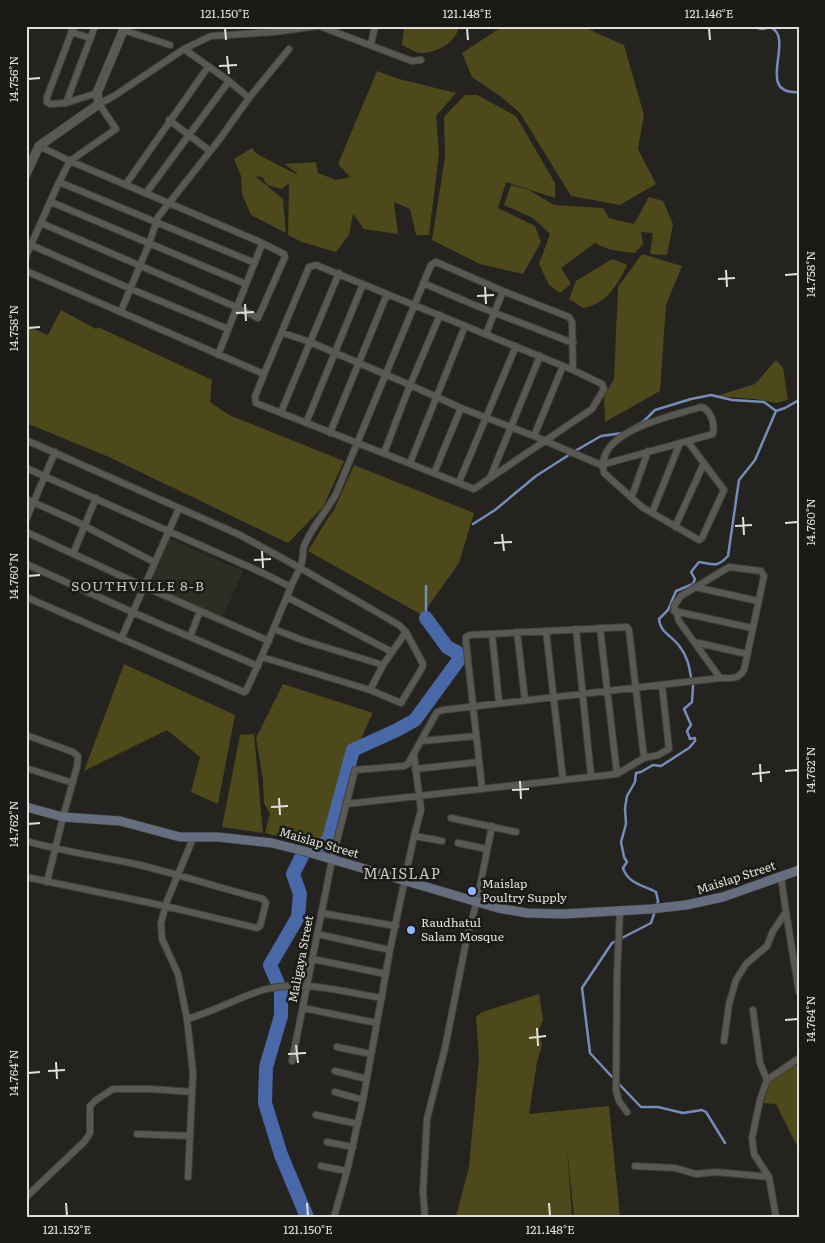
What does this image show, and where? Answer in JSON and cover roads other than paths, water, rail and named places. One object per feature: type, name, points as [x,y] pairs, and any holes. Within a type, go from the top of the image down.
[{"type":"main road","name":"Maislap Street","points":[[26,807],[63,816],[109,820],[180,837],[218,837],[272,843],[498,908],[527,913],[563,914],[620,911],[705,902],[747,890],[799,870]]},
{"type":"street","points":[[66,103],[95,26]]},
{"type":"street","points":[[26,174],[39,146],[99,104],[184,49],[210,36],[274,32],[319,26],[412,61],[421,60]]},
{"type":"street","points":[[371,44],[375,26]]},
{"type":"street","points":[[26,256],[70,161],[116,129],[99,104],[97,93],[124,28],[170,45]]},
{"type":"street","points":[[90,38],[73,29],[47,97],[47,102],[50,104],[66,103],[97,93]]},
{"type":"street","points":[[184,49],[229,81],[249,98]]},
{"type":"street","points":[[121,311],[140,267],[156,222],[168,203],[289,49]]},
{"type":"street","points":[[126,184],[169,120],[208,67]]},
{"type":"street","points":[[146,193],[229,81]]},
{"type":"street","points":[[169,120],[210,151]]},
{"type":"street","points":[[39,146],[284,254],[284,260],[258,318],[41,223]]},
{"type":"street","points":[[59,182],[254,263]]},
{"type":"street","points":[[51,202],[246,284]]},
{"type":"street","points":[[31,244],[131,289],[228,329]]},
{"type":"street","points":[[218,355],[262,244]]},
{"type":"street","points":[[26,597],[241,692],[246,691],[304,558],[303,548],[315,524],[328,510],[431,264],[436,262],[569,317],[572,322],[573,370]]},
{"type":"street","points":[[316,265],[339,274],[573,370],[602,384],[604,389],[592,409],[474,489],[256,403],[255,400],[264,374],[309,268],[316,265]]},
{"type":"street","points":[[26,271],[264,374]]},
{"type":"street","points":[[281,412],[339,274]]},
{"type":"street","points":[[423,283],[573,343]]},
{"type":"street","points":[[306,423],[363,284]]},
{"type":"street","points":[[486,334],[503,291]]},
{"type":"street","points":[[330,433],[387,294]]},
{"type":"street","points":[[384,453],[410,385],[440,316]]},
{"type":"street","points":[[410,463],[465,326]]},
{"type":"street","points":[[283,332],[410,385],[485,419],[534,436],[601,465],[713,434],[709,411],[706,408],[701,407],[636,428],[616,439],[601,465],[604,473],[652,513],[699,540],[702,538],[724,490],[688,442]]},
{"type":"street","points":[[459,482],[516,346]]},
{"type":"street","points":[[490,479],[540,356]]},
{"type":"street","points":[[534,436],[563,366]]},
{"type":"street","points":[[434,473],[460,408]]},
{"type":"street","points":[[26,440],[240,536],[300,568],[399,625],[406,632],[423,664],[401,703],[370,690],[262,657]]},
{"type":"street","points":[[652,513],[680,444]]},
{"type":"street","points":[[632,496],[648,451]]},
{"type":"street","points":[[26,520],[55,452]]},
{"type":"street","points":[[675,527],[704,463]]},
{"type":"street","points":[[26,468],[291,587]]},
{"type":"street","points":[[73,554],[96,498]]},
{"type":"street","points":[[26,499],[61,514],[154,562]]},
{"type":"street","points":[[121,639],[179,508]]},
{"type":"street","points":[[26,532],[269,641]]},
{"type":"street","points":[[26,564],[258,666]]},
{"type":"street","points":[[334,1217],[358,1124],[390,950],[421,810],[414,755],[438,712],[452,708],[499,702],[734,678],[744,670],[764,576],[761,571],[729,567],[682,596],[674,606],[674,611],[720,678]]},
{"type":"street","points":[[695,587],[758,602]]},
{"type":"street","points":[[287,596],[392,652]]},
{"type":"street","points":[[190,636],[200,611]]},
{"type":"street","points":[[674,611],[752,628]]},
{"type":"street","points":[[482,788],[466,637],[517,632],[627,626],[644,758]]},
{"type":"street","points":[[600,628],[617,774]]},
{"type":"street","points":[[274,629],[302,640],[383,665]]},
{"type":"street","points":[[576,629],[592,776]]},
{"type":"street","points":[[546,631],[563,780]]},
{"type":"street","points":[[370,690],[383,665],[406,632]]},
{"type":"street","points":[[517,632],[525,700]]},
{"type":"street","points":[[492,634],[499,702]]},
{"type":"street","points":[[694,642],[747,654]]},
{"type":"street","points":[[346,804],[617,774],[644,758],[669,749],[662,685]]},
{"type":"street","points":[[26,736],[73,752],[78,756],[73,783],[47,882]]},
{"type":"street","points":[[421,741],[476,736]]},
{"type":"street","name":"Maligaya Street","points":[[292,1062],[332,860],[355,770],[404,766],[408,764],[414,755]]},
{"type":"street","points":[[415,768],[479,762]]},
{"type":"street","points":[[26,768],[73,783]]},
{"type":"street","points":[[451,818],[516,832]]},
{"type":"street","points":[[425,1217],[423,1192],[427,1119],[445,1048],[492,826]]},
{"type":"street","points":[[188,1177],[193,1073],[187,1019],[178,974],[162,939],[161,923],[177,874],[194,836]]},
{"type":"street","points":[[414,836],[442,841]]},
{"type":"street","points":[[26,841],[55,849],[131,863],[177,874],[265,900],[260,926],[254,927],[26,877]]},
{"type":"street","points":[[458,843],[487,849]]},
{"type":"street","points":[[781,877],[799,992]]},
{"type":"street","points":[[620,911],[616,974],[616,1090],[619,1101],[627,1112]]},
{"type":"street","points":[[724,1041],[729,1004],[736,980],[746,964],[767,946],[773,931],[786,912]]},
{"type":"street","points":[[321,913],[396,926]]},
{"type":"street","points":[[317,934],[390,950]]},
{"type":"street","points":[[312,959],[386,974]]},
{"type":"street","points":[[187,1019],[206,1014],[262,990],[284,986],[308,986],[382,998]]},
{"type":"street","points":[[303,1008],[377,1023]]},
{"type":"street","points":[[753,1010],[760,1063],[767,1080]]},
{"type":"street","points":[[337,1047],[372,1054]]},
{"type":"street","points":[[776,1217],[769,1177],[754,1154],[752,1138],[760,1100],[767,1080],[799,1058]]},
{"type":"street","points":[[335,1071],[367,1079]]},
{"type":"street","points":[[26,1197],[85,1141],[90,1133],[90,1106],[112,1089],[192,1092]]},
{"type":"street","points":[[335,1092],[363,1100]]},
{"type":"street","points":[[316,1115],[358,1124]]},
{"type":"street","points":[[137,1134],[190,1136]]},
{"type":"street","points":[[327,1142],[353,1147]]},
{"type":"street","points":[[322,1166],[347,1171]]},
{"type":"street","points":[[635,1166],[675,1168],[696,1174],[716,1172],[769,1177]]},
{"type":"waterway","points":[[750,26],[762,29],[772,27],[777,32],[779,41],[777,79],[780,87],[787,91],[799,92]]},
{"type":"waterway","points":[[627,430],[644,421],[655,410],[711,395],[732,400],[764,402],[776,411]]},
{"type":"waterway","points":[[691,677],[684,654],[677,643],[664,631],[659,619],[668,610],[676,591],[693,584],[695,579],[691,572],[699,562],[718,564],[728,556],[739,480],[755,460],[776,411],[799,400]]},
{"type":"waterway","points":[[473,524],[495,510],[536,476],[575,451],[601,436],[623,433]]},
{"type":"waterway","points":[[426,586],[426,618]]},
{"type":"waterway","points":[[321,848],[329,838],[353,750],[415,720],[458,661],[458,653],[447,647],[426,618]]},
{"type":"waterway","points":[[657,906],[656,892],[632,881],[623,868],[627,862],[621,842],[626,824],[625,808],[627,796],[635,782],[636,773],[653,765],[661,766],[689,748],[695,741],[695,738],[690,739],[687,731],[691,725],[684,709],[692,702],[693,686]]},
{"type":"waterway","points":[[302,856],[293,874],[300,894],[298,917],[270,965],[281,991],[281,1016],[266,1067],[265,1103],[281,1155],[307,1217]]},
{"type":"waterway","points":[[614,1079],[590,1053],[582,988],[612,943],[651,923],[655,911]]},
{"type":"waterway","points":[[618,1083],[641,1107],[658,1107],[683,1113],[702,1110],[706,1112],[725,1143]]},
{"type":"place","name":"Maislap Poultry Supply","points":[[472,891]]},
{"type":"place","name":"Raudhatul Salam Mosque","points":[[411,930]]},
{"type":"district","name":"SOUTHVILLE 8-B","points":[[138,586]]},
{"type":"district","name":"MAISLAP","points":[[402,874]]}]
